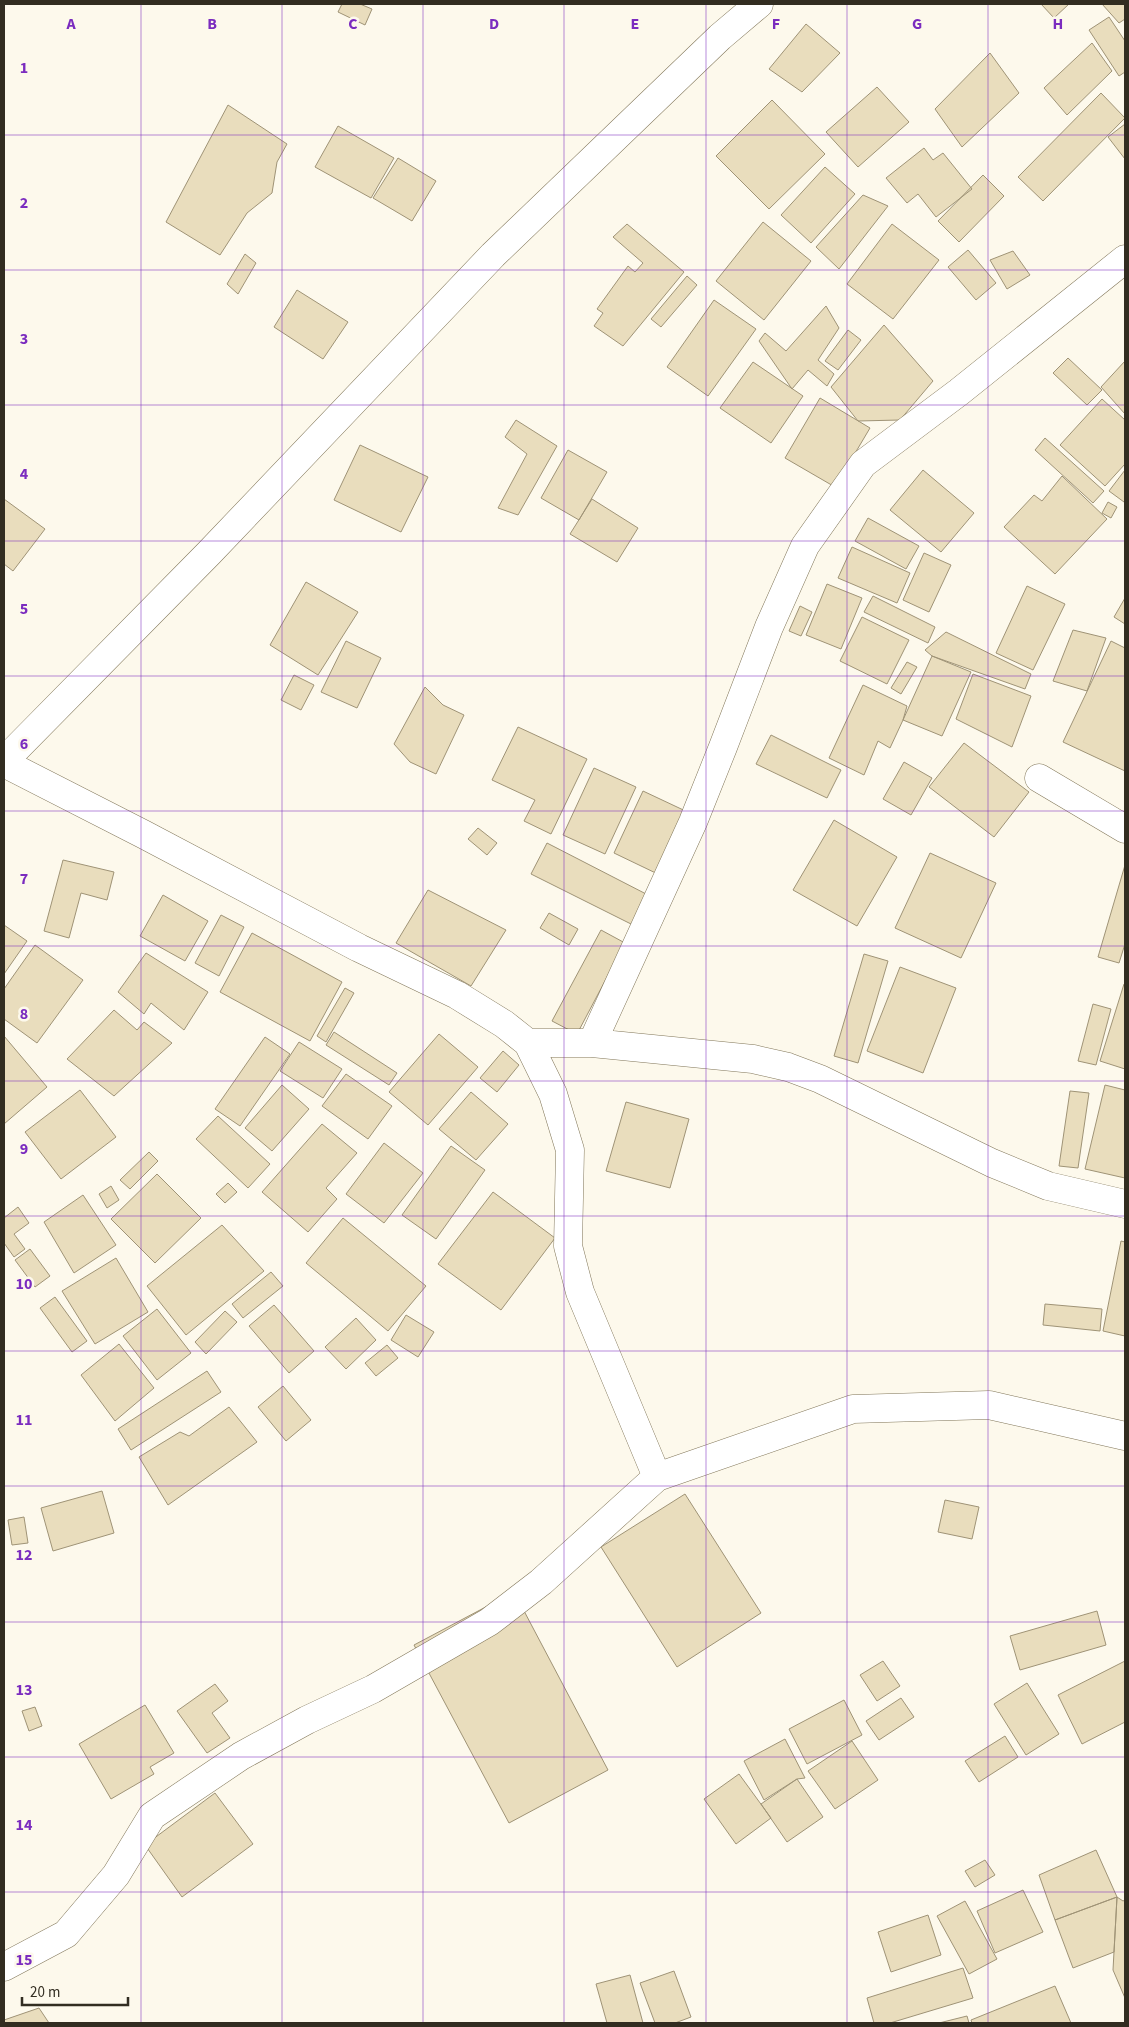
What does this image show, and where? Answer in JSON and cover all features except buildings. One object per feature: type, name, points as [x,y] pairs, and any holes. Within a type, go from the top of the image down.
[{"type":"street","points":[[657,1477],[580,1292],[568,1246],[570,1150],[552,1094],[528,1043],[504,1024],[457,995],[359,948],[4,762],[210,553],[493,255],[720,37],[759,4]]},
{"type":"street","points":[[592,1043],[693,822],[724,747],[768,627],[805,546],[863,464],[958,392],[1125,259]]},
{"type":"street","points":[[1039,778],[1125,829]]},
{"type":"street","points":[[528,1043],[592,1043],[753,1059],[788,1067],[820,1079],[992,1163],[1048,1186],[1125,1204]]},
{"type":"street","points":[[4,1967],[66,1934],[116,1875],[152,1816],[242,1756],[307,1720],[373,1689],[489,1622],[541,1582],[657,1477],[853,1409],[989,1405],[1125,1436]]}]
